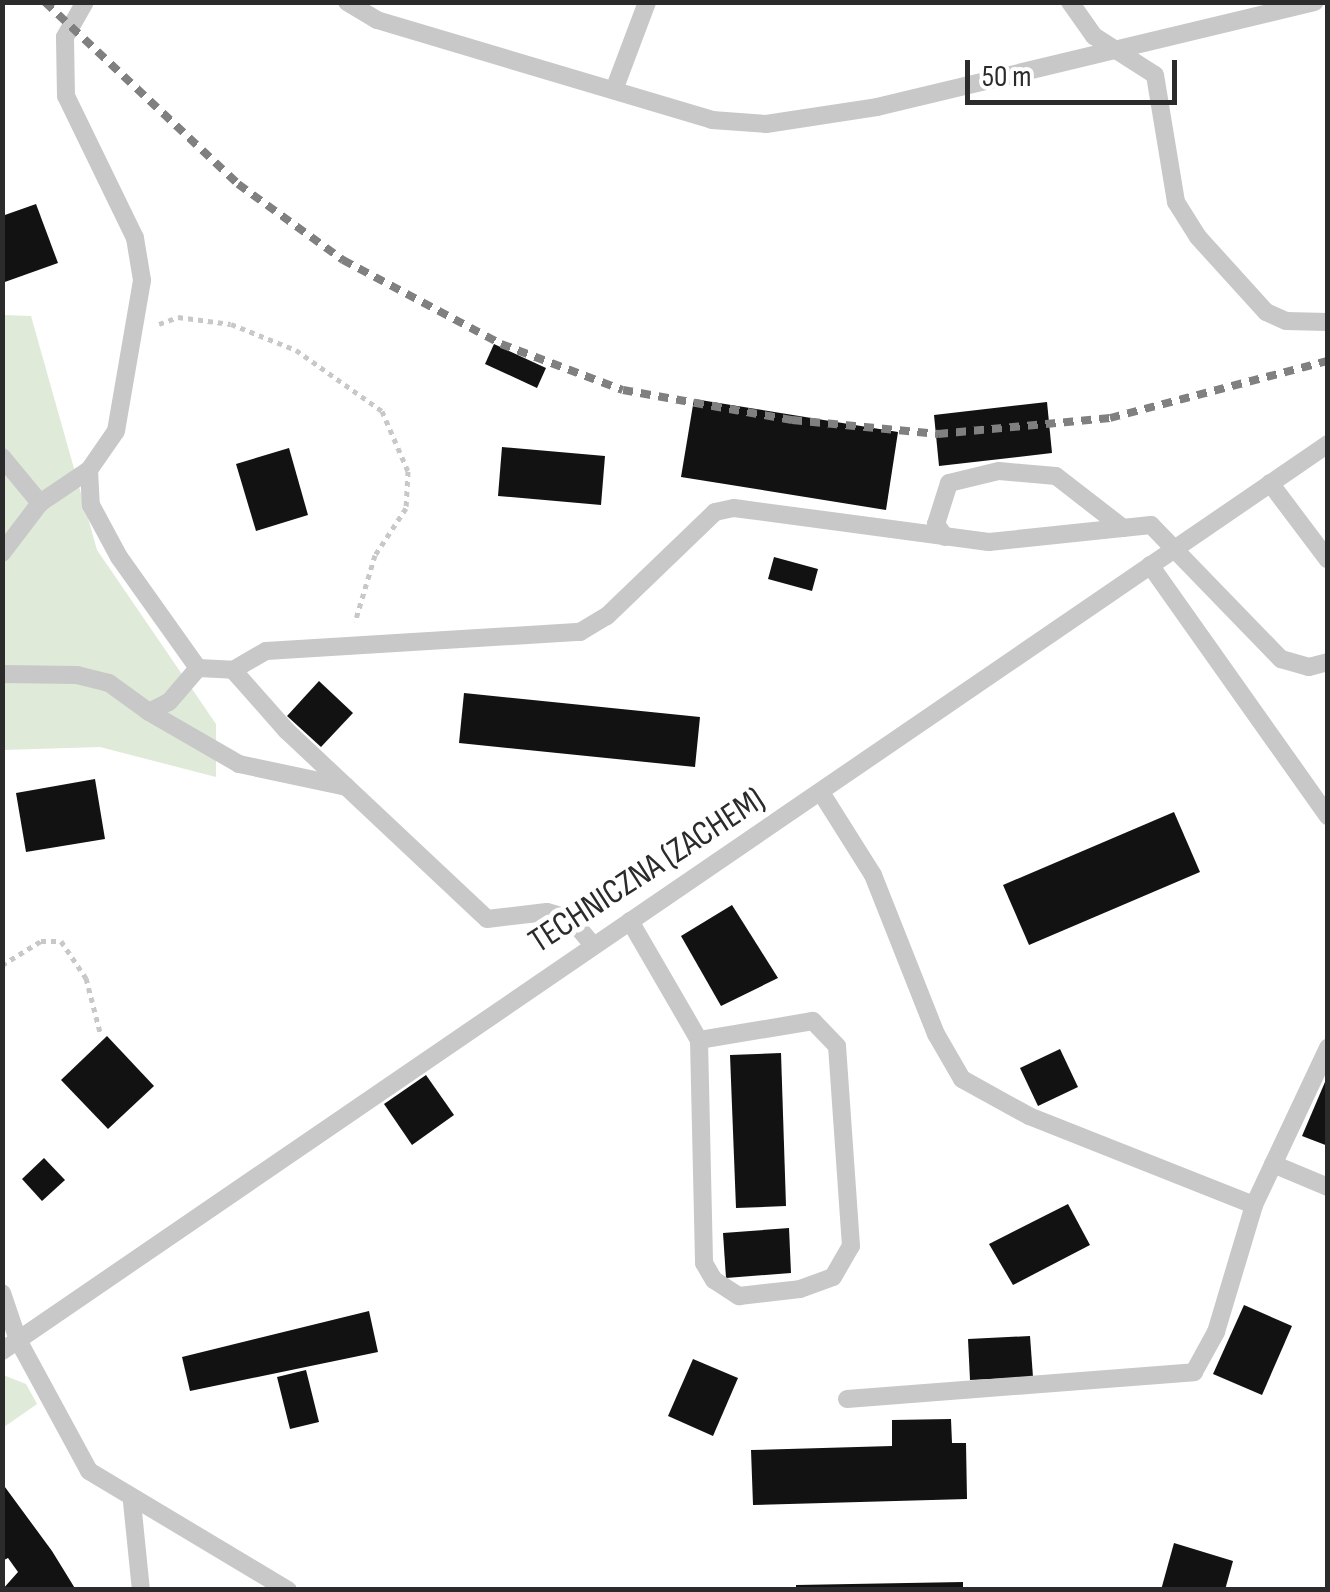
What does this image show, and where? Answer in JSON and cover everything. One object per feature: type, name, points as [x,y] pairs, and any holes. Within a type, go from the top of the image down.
[{"type":"lane","points":[[2,553],[40,503],[89,470],[116,431],[142,280],[135,238],[66,96],[61,66],[65,36],[85,2]]},
{"type":"lane","points":[[346,2],[377,20],[712,120],[766,124],[878,107],[1315,2]]},
{"type":"lane","points":[[614,90],[647,2]]},
{"type":"lane","points":[[1070,2],[1094,36],[1155,75],[1176,202],[1198,237],[1266,312],[1286,321],[1328,322]]},
{"type":"lane","name":"TECHNICZNA (ZACHEM)","points":[[10,1345],[592,944],[822,794],[1328,444]]},
{"type":"lane","points":[[2,457],[40,503]]},
{"type":"lane","points":[[89,470],[91,505],[110,540],[198,668]]},
{"type":"lane","points":[[945,537],[936,524],[949,482],[999,471],[1056,476],[1123,528]]},
{"type":"lane","points":[[1270,483],[1328,560]]},
{"type":"lane","points":[[198,668],[233,670],[266,651],[580,632],[607,616],[715,512],[734,508],[989,542],[1150,525],[1280,659],[1309,667],[1328,662]]},
{"type":"lane","points":[[1150,566],[1328,816]]},
{"type":"lane","points":[[149,712],[169,702],[198,668]]},
{"type":"lane","points":[[233,670],[347,787],[488,919],[547,912],[571,918],[592,944]]},
{"type":"lane","points":[[2,674],[77,675],[109,683],[149,712],[239,764],[347,787]]},
{"type":"lane","points":[[822,794],[873,876],[936,1034],[962,1079],[1030,1116],[1254,1206]]},
{"type":"lane","points":[[630,921],[699,1040],[704,1264],[714,1280],[738,1296],[800,1290],[833,1277],[851,1246],[837,1046],[813,1021],[699,1040]]},
{"type":"lane","points":[[847,1399],[1194,1372],[1216,1332],[1254,1206],[1328,1048]]},
{"type":"lane","points":[[1273,1164],[1328,1187]]},
{"type":"lane","points":[[2,1293],[10,1345],[89,1471],[132,1502],[288,1590]]},
{"type":"lane","points":[[132,1502],[141,1590]]},
{"type":"path","points":[[132,332],[178,317],[231,324],[296,350],[382,410],[408,471],[406,508],[364,584],[352,648]]},
{"type":"path","points":[[2,964],[41,941],[61,941],[86,978],[100,1032]]},
{"type":"green space","points":[[3,315],[31,316],[97,550],[216,724],[216,777],[100,747],[3,750]]},
{"type":"green space","points":[[3,1375],[26,1384],[37,1404],[4,1427]]},
{"type":"building","points":[[36,204],[58,263],[2,283],[2,216]]},
{"type":"building","points":[[494,344],[546,368],[537,388],[485,364]]},
{"type":"building","points":[[694,399],[898,432],[886,510],[681,477]]},
{"type":"building","points":[[1047,402],[1052,453],[939,466],[934,415]]},
{"type":"building","points":[[502,447],[605,456],[601,505],[498,496]]},
{"type":"building","points":[[289,448],[308,515],[256,531],[236,464]]},
{"type":"building","points":[[774,557],[818,569],[812,591],[768,579]]},
{"type":"building","points":[[319,681],[353,713],[321,747],[287,716]]},
{"type":"building","points":[[464,693],[700,717],[695,767],[459,743]]},
{"type":"building","points":[[95,779],[105,839],[26,852],[16,793]]},
{"type":"building","points":[[1174,812],[1200,872],[1029,945],[1003,885]]},
{"type":"building","points":[[732,905],[778,978],[721,1006],[681,936]]},
{"type":"building","points":[[107,1036],[154,1086],[108,1129],[61,1080]]},
{"type":"building","points":[[1060,1049],[1078,1087],[1038,1106],[1020,1068]]},
{"type":"building","points":[[781,1053],[786,1206],[736,1208],[730,1055]]},
{"type":"building","points":[[426,1075],[454,1115],[412,1145],[384,1104]]},
{"type":"building","points":[[1325,1082],[1328,1083],[1328,1146],[1302,1136]]},
{"type":"building","points":[[44,1158],[65,1180],[42,1201],[22,1179]]},
{"type":"building","points":[[1068,1204],[1090,1245],[1013,1285],[989,1244]]},
{"type":"building","points":[[789,1228],[791,1273],[726,1278],[723,1233]]},
{"type":"building","points":[[1244,1305],[1292,1326],[1262,1395],[1213,1374]]},
{"type":"building","points":[[369,1311],[378,1352],[190,1391],[182,1357]]},
{"type":"building","points":[[1030,1336],[1033,1377],[970,1380],[968,1339]]},
{"type":"building","points":[[693,1359],[738,1378],[713,1436],[668,1416]]},
{"type":"building","points":[[306,1370],[319,1422],[290,1429],[277,1377]]},
{"type":"building","points":[[951,1419],[952,1443],[966,1443],[967,1499],[753,1505],[751,1450],[892,1446],[892,1420]]},
{"type":"building","points":[[2,1483],[76,1590],[2,1590],[18,1572],[8,1558],[2,1561]]},
{"type":"building","points":[[1174,1543],[1233,1561],[1225,1590],[1161,1590]]},
{"type":"building","points":[[963,1582],[963,1590],[796,1590],[796,1585]]},
{"type":"railway","points":[[45,2],[238,184],[343,260],[501,344],[623,390],[792,420],[938,434],[1110,418],[1328,361]]}]
